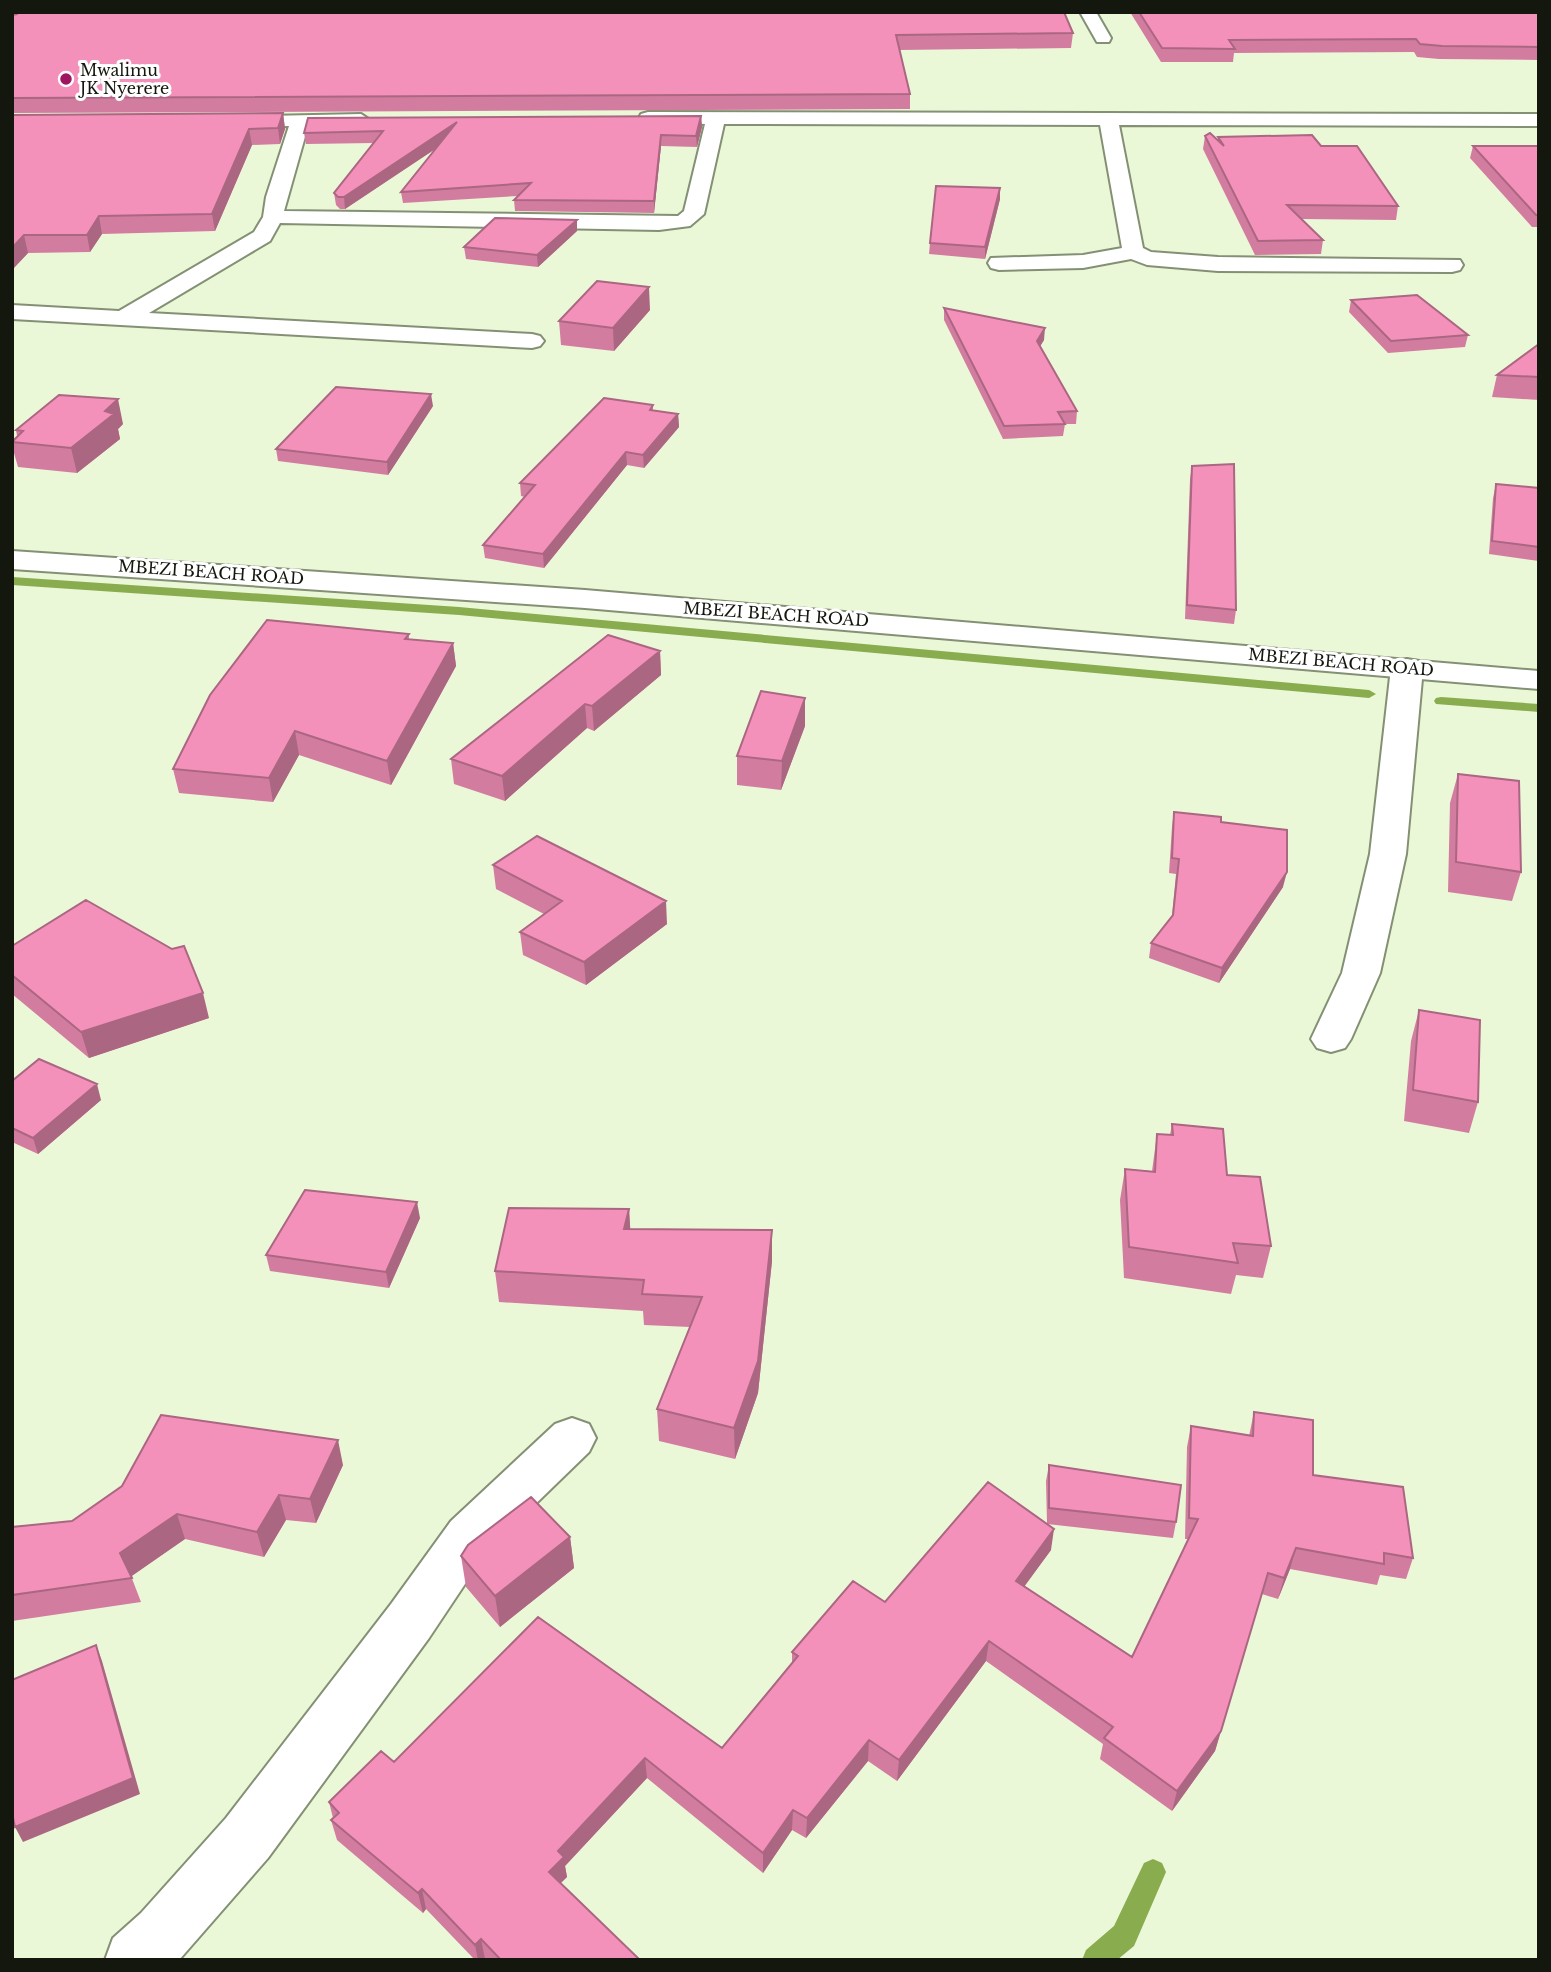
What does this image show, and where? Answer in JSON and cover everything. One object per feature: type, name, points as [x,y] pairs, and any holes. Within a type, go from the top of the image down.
[{"type":"street","points":[[1088,12],[1103,38]]},
{"type":"street","points":[[624,118],[1539,120]]},
{"type":"street","points":[[273,217],[659,224],[683,222],[694,214],[716,118]]},
{"type":"street","points":[[218,121],[382,120]]},
{"type":"street","points":[[1109,120],[1133,252]]},
{"type":"street","points":[[124,318],[262,236],[273,217],[276,197],[300,121]]},
{"type":"street","points":[[999,263],[1086,262],[1133,252],[1147,258],[1218,264],[1452,265]]},
{"type":"street","points":[[12,312],[532,341]]},
{"type":"street","name":"MBEZI BEACH ROAD","points":[[12,560],[271,575],[773,613],[1539,680]]},
{"type":"street","points":[[1331,1039],[1361,973],[1388,854],[1407,668]]},
{"type":"street","points":[[135,1960],[162,1934],[247,1838],[410,1621],[469,1536],[572,1438]]},
{"type":"building","points":[[18,12],[1064,12],[1073,33],[896,35],[910,94],[12,98],[12,15]]},
{"type":"building","points":[[1139,12],[1539,12],[1539,47],[1442,46],[1420,44],[1416,39],[1229,40],[1235,49],[1162,48]]},
{"type":"building","points":[[283,113],[278,128],[249,129],[212,214],[99,216],[87,235],[24,235],[12,248],[12,115]]},
{"type":"building","points":[[701,116],[696,136],[661,135],[654,201],[514,200],[531,183],[401,192],[457,122],[344,197],[338,197],[334,193],[383,131],[304,133],[308,118]]},
{"type":"building","points":[[1210,133],[1224,146],[1218,137],[1312,135],[1321,146],[1357,146],[1398,206],[1287,205],[1323,240],[1258,241],[1205,136]]},
{"type":"building","points":[[1473,146],[1539,146],[1539,215],[1536,215]]},
{"type":"building","points":[[936,186],[1000,188],[985,247],[930,243]]},
{"type":"building","points":[[495,218],[577,220],[537,255],[464,247]]},
{"type":"building","points":[[597,281],[649,287],[613,328],[559,321]]},
{"type":"building","points":[[1417,295],[1468,335],[1391,341],[1351,300]]},
{"type":"building","points":[[944,308],[1045,328],[1037,341],[1077,411],[1058,412],[1065,424],[1004,426]]},
{"type":"building","points":[[1539,344],[1539,377],[1497,375]]},
{"type":"building","points":[[336,387],[431,394],[387,462],[276,449]]},
{"type":"building","points":[[59,395],[118,399],[105,411],[114,414],[71,448],[12,442],[23,431],[16,430]]},
{"type":"building","points":[[604,398],[653,405],[650,410],[678,414],[643,455],[626,452],[543,554],[483,545],[535,485],[520,483]]},
{"type":"building","points":[[1234,464],[1236,610],[1187,605],[1192,466]]},
{"type":"building","points":[[1496,484],[1539,488],[1539,547],[1492,541]]},
{"type":"building","points":[[267,620],[409,634],[405,639],[453,643],[387,761],[295,731],[269,778],[173,769],[210,695]]},
{"type":"building","points":[[608,635],[660,651],[592,706],[585,704],[502,776],[451,759]]},
{"type":"building","points":[[761,691],[805,698],[782,761],[737,756]]},
{"type":"building","points":[[1458,774],[1519,781],[1521,872],[1456,862]]},
{"type":"building","points":[[1174,812],[1221,817],[1221,822],[1287,830],[1287,872],[1222,968],[1151,943],[1173,915],[1179,859],[1172,858]]},
{"type":"building","points":[[537,836],[666,901],[584,962],[520,932],[562,901],[493,865]]},
{"type":"building","points":[[86,900],[172,949],[184,946],[203,993],[81,1032],[12,975],[12,946]]},
{"type":"building","points":[[1419,1010],[1480,1020],[1478,1102],[1413,1090]]},
{"type":"building","points":[[39,1059],[97,1084],[33,1138],[12,1128],[12,1081]]},
{"type":"building","points":[[1172,1124],[1223,1129],[1227,1175],[1260,1177],[1271,1246],[1233,1243],[1238,1263],[1129,1247],[1125,1169],[1155,1172],[1157,1134],[1173,1135]]},
{"type":"building","points":[[305,1190],[417,1202],[386,1272],[266,1255]]},
{"type":"building","points":[[509,1208],[629,1209],[624,1229],[772,1230],[758,1361],[734,1428],[657,1409],[702,1297],[642,1294],[644,1280],[495,1271]]},
{"type":"building","points":[[1254,1412],[1313,1420],[1313,1475],[1403,1487],[1413,1558],[1384,1553],[1384,1564],[1296,1548],[1284,1578],[1268,1573],[1221,1731],[1177,1791],[1104,1738],[1113,1727],[989,1641],[899,1760],[869,1740],[807,1818],[793,1810],[763,1853],[645,1758],[558,1851],[564,1857],[549,1872],[640,1960],[501,1960],[481,1939],[475,1945],[422,1889],[418,1893],[331,1820],[339,1813],[329,1802],[381,1751],[394,1762],[538,1617],[722,1748],[798,1656],[792,1652],[853,1581],[885,1602],[988,1482],[1054,1529],[1016,1581],[1132,1657],[1198,1519],[1189,1518],[1191,1426],[1253,1436]]},
{"type":"building","points":[[161,1415],[338,1440],[310,1499],[279,1495],[257,1532],[177,1514],[120,1553],[132,1578],[12,1595],[12,1527],[72,1521],[122,1486]]},
{"type":"building","points":[[1049,1465],[1181,1485],[1176,1522],[1049,1508]]},
{"type":"building","points":[[531,1497],[570,1537],[495,1596],[461,1556],[468,1545]]},
{"type":"building","points":[[96,1645],[133,1778],[15,1827],[12,1813],[12,1680]]},
{"type":"waterway","points":[[12,581],[459,611],[1369,694]]},
{"type":"waterway","points":[[1441,701],[1539,708]]},
{"type":"waterway","points":[[1096,1960],[1124,1936],[1153,1872]]},
{"type":"place","name":"Mwalimu JK Nyerere","points":[[66,79]]}]
